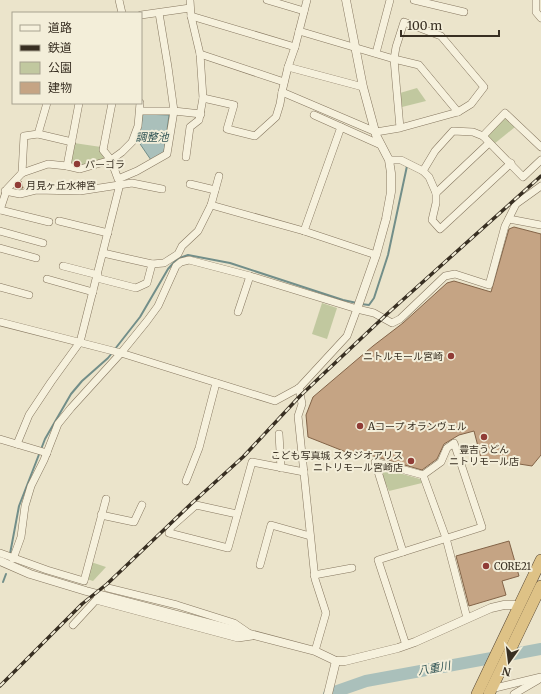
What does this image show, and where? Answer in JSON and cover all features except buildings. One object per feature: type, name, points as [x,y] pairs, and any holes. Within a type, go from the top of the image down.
[{"type":"highway","points":[[486,690],[512,620],[541,560]]},
{"type":"highway","points":[[486,690],[525,619],[541,586]]},
{"type":"street","points":[[119,0],[122,12]]},
{"type":"street","points":[[186,156],[190,127],[199,120],[203,98],[200,54],[191,16],[190,0]]},
{"type":"street","points":[[267,0],[304,11]]},
{"type":"street","points":[[203,98],[234,105],[227,129],[255,136],[276,117],[284,82],[307,0]]},
{"type":"street","points":[[0,322],[121,353],[275,401],[299,388],[347,336],[376,255],[386,219],[391,192],[389,160],[376,135],[363,87],[346,0]]},
{"type":"street","points":[[376,53],[390,0]]},
{"type":"street","points":[[414,0],[464,12]]},
{"type":"street","points":[[536,0],[536,12],[541,18]]},
{"type":"street","points":[[142,16],[190,8]]},
{"type":"street","points":[[112,104],[103,146],[104,153],[111,160],[118,179],[137,171],[167,154],[174,111],[159,12]]},
{"type":"street","points":[[191,16],[295,47]]},
{"type":"street","points":[[282,92],[376,132],[400,128],[458,112],[471,104],[484,87],[441,36],[404,22],[396,47],[394,60],[400,128]]},
{"type":"street","points":[[299,31],[376,53],[394,60],[419,65],[458,112]]},
{"type":"street","points":[[200,54],[284,82]]},
{"type":"street","points":[[288,67],[363,87]]},
{"type":"street","points":[[38,134],[47,104]]},
{"type":"street","points":[[67,166],[79,104]]},
{"type":"street","points":[[49,222],[0,210],[5,191],[22,173],[48,164],[80,169],[111,160],[132,142],[138,126],[140,104]]},
{"type":"street","points":[[140,111],[174,111],[201,114]]},
{"type":"street","points":[[482,136],[505,113],[541,147]]},
{"type":"street","points":[[314,115],[381,145]]},
{"type":"street","points":[[304,231],[341,127]]},
{"type":"street","points":[[423,171],[434,151],[453,131],[473,132],[482,136],[524,177],[541,160]]},
{"type":"street","points":[[22,173],[24,136],[38,134],[72,142]]},
{"type":"street","points":[[436,193],[489,143]]},
{"type":"street","points":[[389,160],[401,160],[423,171],[429,176],[436,193],[436,203],[432,220],[440,228],[511,163]]},
{"type":"street","points":[[103,253],[152,264],[164,263],[178,254],[182,246],[198,230],[211,205],[219,176]]},
{"type":"street","points":[[5,191],[20,194],[36,190],[80,191],[132,183],[162,189]]},
{"type":"street","points":[[16,444],[29,415],[80,342],[120,184]]},
{"type":"street","points":[[190,184],[215,190]]},
{"type":"street","points":[[13,559],[21,537],[25,506],[29,493],[58,424],[121,353],[147,321],[158,306],[176,266],[181,262],[189,260],[250,276],[374,313],[392,323],[400,319],[445,276],[455,274],[489,285],[505,226],[516,204],[541,186]]},
{"type":"street","points":[[211,205],[304,231],[376,255]]},
{"type":"street","points":[[509,220],[541,225]]},
{"type":"street","points":[[59,221],[108,233]]},
{"type":"street","points":[[0,231],[43,243]]},
{"type":"street","points":[[0,248],[36,258]]},
{"type":"street","points":[[63,266],[136,288],[147,283],[152,264]]},
{"type":"street","points":[[238,312],[250,276]]},
{"type":"street","points":[[47,279],[93,292]]},
{"type":"street","points":[[0,288],[29,296]]},
{"type":"street","points":[[186,481],[199,448],[216,383]]},
{"type":"street","points":[[299,388],[302,404],[298,416],[314,575],[326,613],[315,651]]},
{"type":"street","points":[[279,434],[281,468]]},
{"type":"street","points":[[0,439],[47,453]]},
{"type":"street","points":[[406,645],[378,560],[482,527],[454,442],[447,448],[441,462],[423,475]]},
{"type":"street","points":[[237,514],[196,505],[171,527],[169,533],[228,548],[252,462],[304,472]]},
{"type":"street","points":[[403,552],[375,462],[384,463],[423,475]]},
{"type":"street","points":[[423,475],[446,538],[467,618]]},
{"type":"street","points":[[0,553],[13,559],[84,581],[106,499]]},
{"type":"street","points":[[101,515],[134,522],[142,505]]},
{"type":"street","points":[[260,564],[272,525],[310,536]]},
{"type":"street","points":[[0,561],[30,574],[86,591],[252,636],[315,651],[335,664],[406,645],[491,608],[504,605],[519,605]]},
{"type":"street","points":[[314,575],[352,568]]},
{"type":"street","points":[[108,588],[177,605],[234,623],[252,636]]},
{"type":"street","points":[[72,625],[96,600],[238,638],[252,636]]},
{"type":"street","points":[[328,694],[335,664]]},
{"type":"street","points":[[486,690],[541,677]]},
{"type":"street","points":[[514,694],[541,677]]},
{"type":"green space","points":[[417,88],[426,101],[402,107],[400,93]]},
{"type":"green space","points":[[504,118],[515,127],[494,144],[487,136]]},
{"type":"green space","points":[[74,143],[101,147],[105,161],[78,168],[70,166]]},
{"type":"green space","points":[[322,303],[337,308],[327,339],[312,334]]},
{"type":"green space","points":[[378,467],[420,479],[422,483],[389,491]]},
{"type":"green space","points":[[91,562],[106,567],[93,581],[87,579]]},
{"type":"water","name":"調整池","points":[[143,114],[169,115],[164,152],[151,160],[136,138],[140,130]]},
{"type":"waterway","points":[[361,304],[369,305],[374,298],[388,255],[407,166]]},
{"type":"waterway","points":[[115,349],[140,317],[168,269],[177,259],[188,255],[230,263],[343,300],[357,303]]},
{"type":"waterway","points":[[10,554],[19,506],[45,439],[71,394],[82,381],[112,353]]},
{"type":"waterway","points":[[3,582],[6,574]]},
{"type":"waterway","name":"八重川","points":[[329,694],[366,681],[541,649]]},
{"type":"railway","points":[[0,686],[82,604],[107,584],[243,457],[300,396],[387,314],[541,176]]},
{"type":"place","name":"パーゴラ","points":[[77,164]]},
{"type":"place","name":"月見ヶ丘水神宮","points":[[18,185]]},
{"type":"place","name":"ニトルモール宮崎","points":[[451,356]]},
{"type":"place","name":"Aコープ オランヴェル","points":[[360,426]]},
{"type":"place","name":"豊吉うどん ニトリモール店","points":[[484,437]]},
{"type":"place","name":"こども写真城 スタジオアリス ニトリモール宮崎店","points":[[411,461]]},
{"type":"place","name":"CORE21","points":[[486,566]]}]
